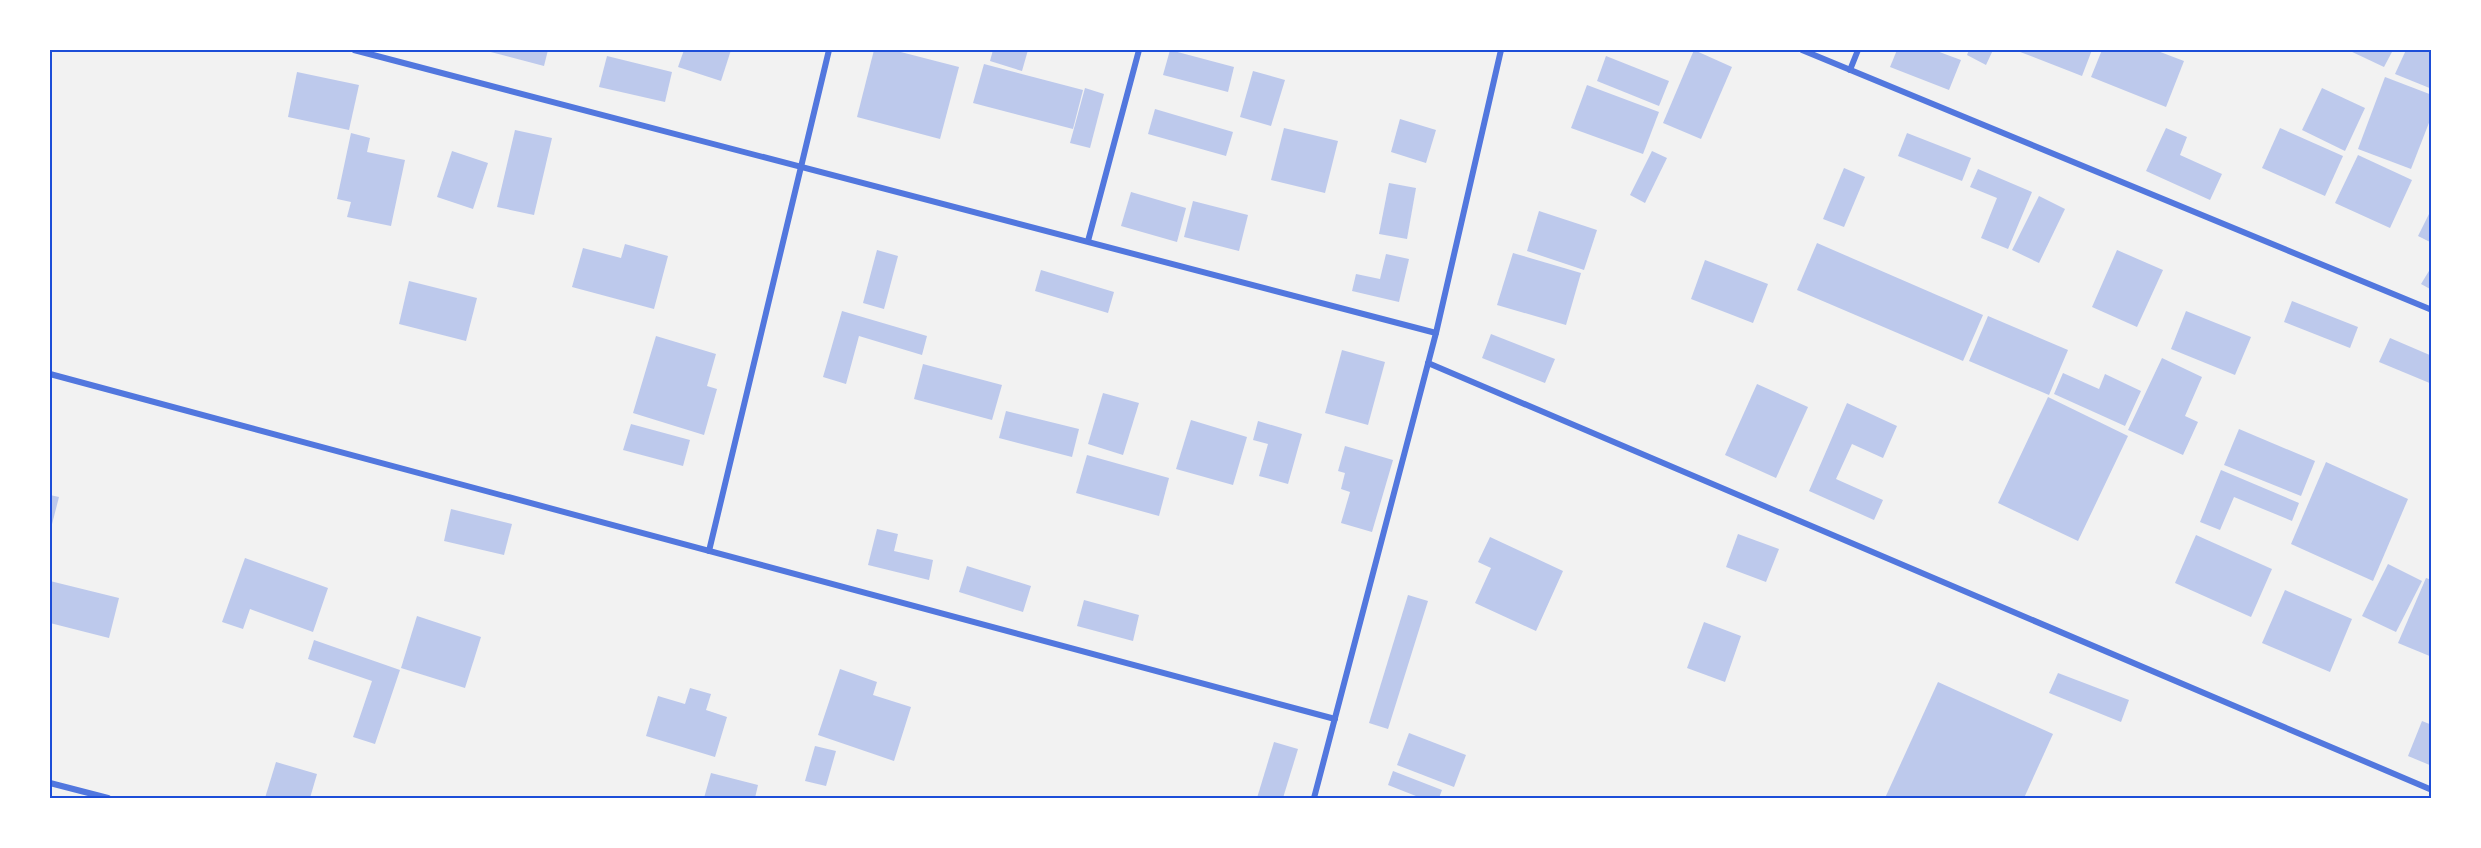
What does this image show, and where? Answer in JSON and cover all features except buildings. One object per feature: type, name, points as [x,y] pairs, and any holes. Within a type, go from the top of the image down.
[{"type":"street","points":[[354,50],[1436,333]]},
{"type":"street","points":[[710,551],[829,50]]},
{"type":"street","points":[[1088,241],[1139,50]]},
{"type":"street","points":[[1314,798],[1436,333],[1501,50]]},
{"type":"street","points":[[1802,50],[2432,310]]},
{"type":"street","points":[[1850,69],[1858,50]]},
{"type":"street","points":[[1428,363],[2432,790]]},
{"type":"street","points":[[50,374],[1335,719]]},
{"type":"street","points":[[50,783],[108,798]]}]
